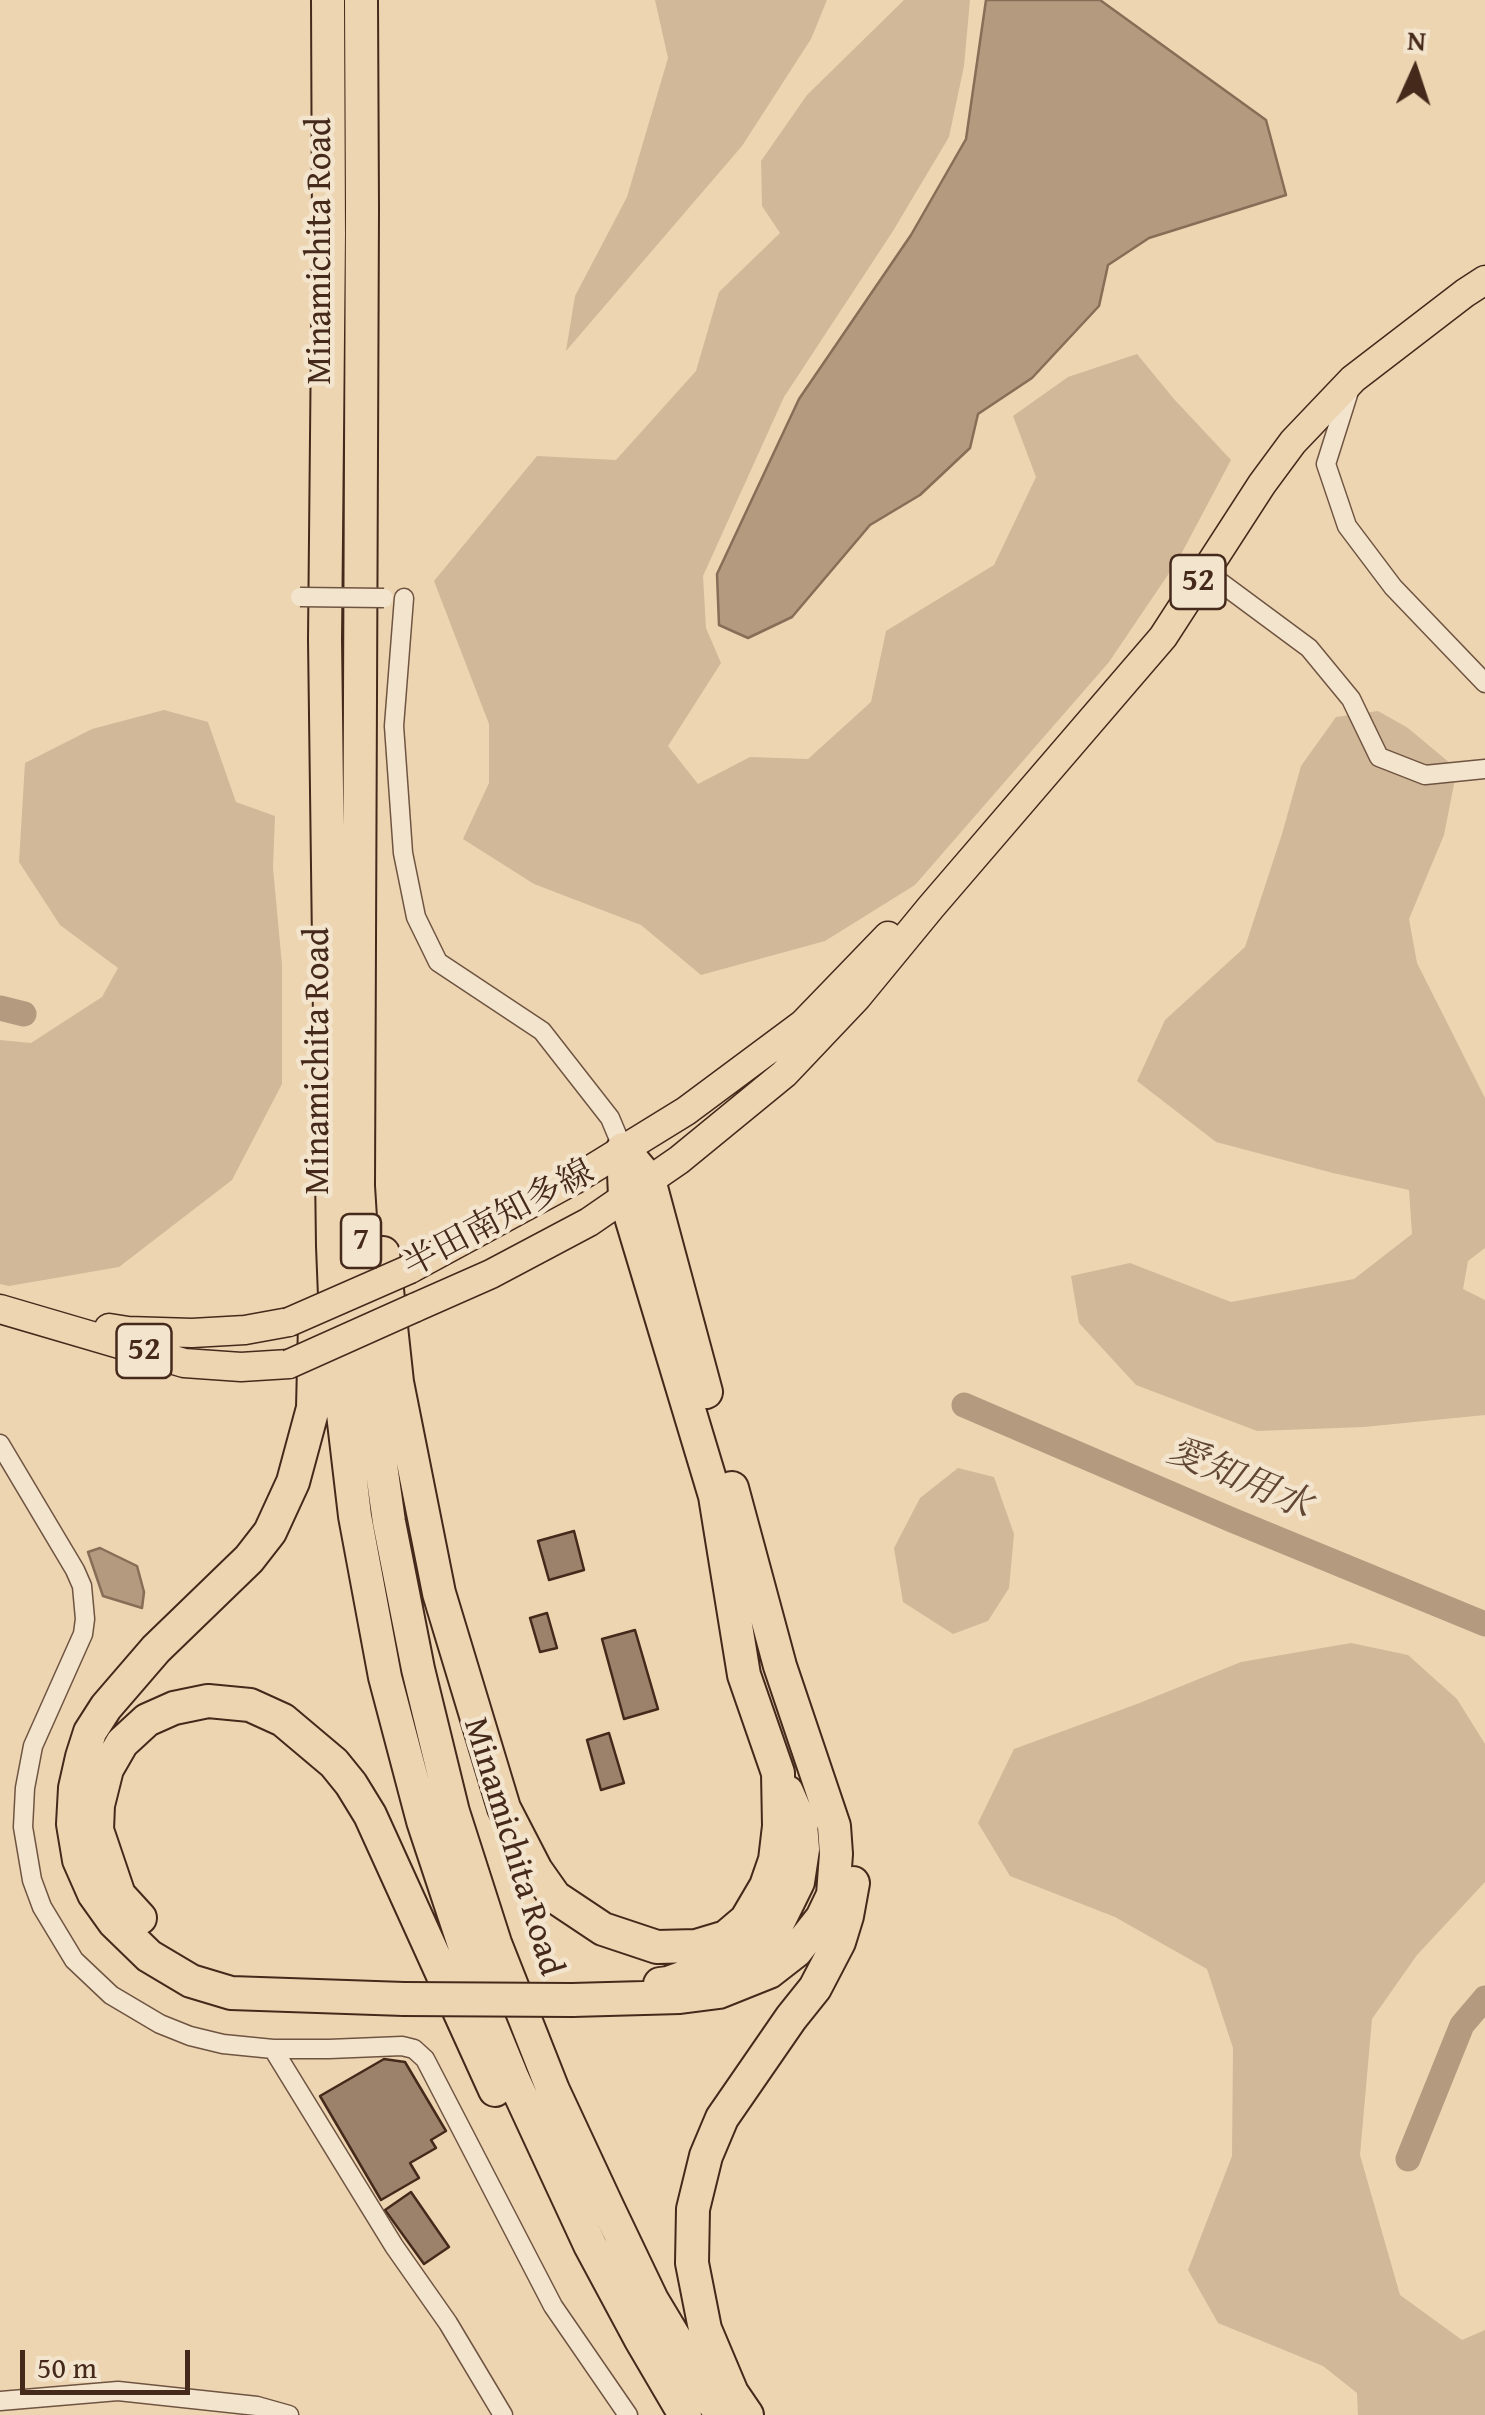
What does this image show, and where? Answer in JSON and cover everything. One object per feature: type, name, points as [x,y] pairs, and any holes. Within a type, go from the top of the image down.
[{"type":"highway","name":"Minamichita Road","points":[[328,0],[325,640],[332,1227],[338,1371],[355,1516],[385,1677],[423,1821],[490,2023],[590,2244],[685,2415]]},
{"type":"highway","name":"Minamichita Road","points":[[361,0],[358,1186],[371,1394],[390,1522],[418,1669],[453,1812],[495,1943],[553,2090],[652,2300],[722,2415]]},
{"type":"highway","points":[[327,916],[309,943],[316,1301],[313,1408],[301,1454],[270,1532],[249,1559],[106,1706],[90,1732],[74,1788],[73,1824],[80,1860],[94,1894],[114,1922],[149,1956],[192,1981],[231,1993],[404,1991],[680,1997],[719,1992],[769,1972],[796,1951],[822,1918],[833,1895],[834,1826],[780,1666],[624,1149]]},
{"type":"highway","points":[[358,1186],[378,1212],[397,1382],[439,1593],[504,1808],[536,1870],[555,1897],[603,1929],[657,1948],[696,1946],[726,1938],[746,1920],[766,1886],[775,1860],[778,1773]]},
{"type":"highway","points":[[571,1993],[668,1984],[746,1954],[772,1935],[788,1906],[798,1882],[803,1850],[801,1824],[778,1773],[744,1675],[714,1496],[637,1188]]},
{"type":"highway","points":[[404,1991],[256,1978],[198,1962],[156,1935],[119,1895],[97,1830],[98,1804],[107,1769],[122,1743],[147,1720],[174,1708],[208,1701],[250,1705],[283,1720],[334,1763],[370,1815],[495,2091],[566,2228],[590,2244]]},
{"type":"highway","points":[[748,2415],[732,2393],[704,2328],[692,2263],[693,2209],[706,2156],[722,2118],[816,1988],[847,1916],[854,1876],[851,1822],[814,1764]]},
{"type":"main road","name":"半田南知多線","points":[[2,1310],[184,1362],[241,1367],[288,1364],[490,1274],[589,1222],[679,1160],[784,1074],[858,997],[1163,637],[1293,442],[1353,379],[1485,280]]},
{"type":"main road","name":"半田南知多線","points":[[2,1310],[128,1331],[227,1331],[289,1322],[410,1269],[574,1180],[686,1110],[803,1024],[883,940],[931,907]]},
{"type":"street","points":[[1353,379],[1326,464],[1347,526],[1393,587],[1485,683]]},
{"type":"street","points":[[1205,571],[1309,648],[1352,699],[1379,757],[1425,775],[1485,769]]},
{"type":"street","points":[[300,598],[384,598]]},
{"type":"street","points":[[404,598],[394,726],[403,853],[416,917],[438,962],[542,1030],[610,1118],[624,1149]]},
{"type":"street","points":[[0,1444],[82,1586],[83,1634],[43,1719],[28,1762],[23,1828],[32,1880],[42,1907],[74,1960],[111,1996],[190,2036],[272,2049],[402,2046],[414,2050],[426,2060],[554,2306],[628,2415]]},
{"type":"street","points":[[272,2049],[503,2415]]},
{"type":"street","points":[[0,2401],[51,2406],[118,2392],[257,2406],[289,2415]]},
{"type":"shaded area","points":[[655,0],[827,0],[811,39],[742,146],[566,351],[575,296],[627,197],[668,58]]},
{"type":"shaded area","points":[[904,0],[970,0],[964,66],[949,137],[893,231],[784,397],[703,576],[706,628],[721,663],[668,746],[698,784],[750,757],[808,759],[871,702],[886,631],[994,565],[1036,477],[1013,416],[1068,377],[1137,354],[1231,460],[1178,560],[1109,662],[915,885],[825,941],[701,975],[641,925],[534,884],[463,839],[489,783],[489,724],[434,581],[537,456],[616,460],[696,371],[719,292],[780,233],[762,206],[761,161],[807,95]]},
{"type":"shaded area","points":[[986,0],[1100,0],[1266,120],[1286,195],[1149,238],[1108,265],[1099,306],[1032,378],[978,414],[970,448],[920,495],[870,525],[792,617],[748,638],[719,625],[717,574],[799,399],[911,235],[966,139]]},
{"type":"shaded area","points":[[164,710],[208,722],[236,802],[275,816],[273,868],[282,965],[282,1084],[232,1180],[119,1267],[9,1286],[0,1284],[0,1040],[31,1043],[102,997],[118,968],[60,925],[19,862],[25,763],[92,729]]},
{"type":"shaded area","points":[[1378,711],[1408,728],[1457,769],[1444,835],[1409,919],[1417,963],[1485,1098],[1485,1248],[1468,1261],[1463,1289],[1485,1300],[1485,1415],[1364,1427],[1257,1431],[1136,1385],[1079,1323],[1071,1276],[1130,1263],[1231,1302],[1354,1279],[1412,1234],[1409,1190],[1216,1142],[1137,1081],[1165,1020],[1245,947],[1301,766],[1336,717]]},
{"type":"shaded area","points":[[958,1468],[994,1477],[1014,1534],[1009,1588],[988,1621],[953,1634],[903,1602],[894,1548],[920,1498]]},
{"type":"shaded area","points":[[100,1548],[137,1566],[144,1592],[142,1608],[103,1596],[88,1552]]},
{"type":"shaded area","points":[[1351,1643],[1408,1655],[1457,1699],[1485,1744],[1485,1882],[1417,1955],[1372,2019],[1360,2155],[1400,2295],[1462,2340],[1485,2330],[1485,2415],[1358,2415],[1357,2393],[1323,2366],[1218,2323],[1188,2270],[1232,2156],[1233,2048],[1207,1969],[1115,1917],[1010,1876],[978,1823],[1014,1749],[1241,1662]]},
{"type":"building","points":[[574,1531],[584,1570],[549,1580],[538,1541]]},
{"type":"building","points":[[547,1613],[557,1648],[540,1652],[530,1618]]},
{"type":"building","points":[[635,1630],[658,1709],[624,1719],[602,1639]]},
{"type":"building","points":[[609,1733],[624,1783],[601,1790],[587,1740]]},
{"type":"building","points":[[384,2059],[405,2062],[446,2131],[431,2140],[436,2148],[410,2163],[419,2178],[381,2200],[320,2096]]},
{"type":"building","points":[[411,2192],[449,2247],[424,2264],[385,2210]]},
{"type":"waterway","name":"愛知用水","points":[[0,1008],[24,1014]]},
{"type":"waterway","name":"愛知用水","points":[[964,1405],[1485,1624]]},
{"type":"waterway","name":"愛知用水","points":[[1408,2159],[1462,2025],[1485,1998]]}]
